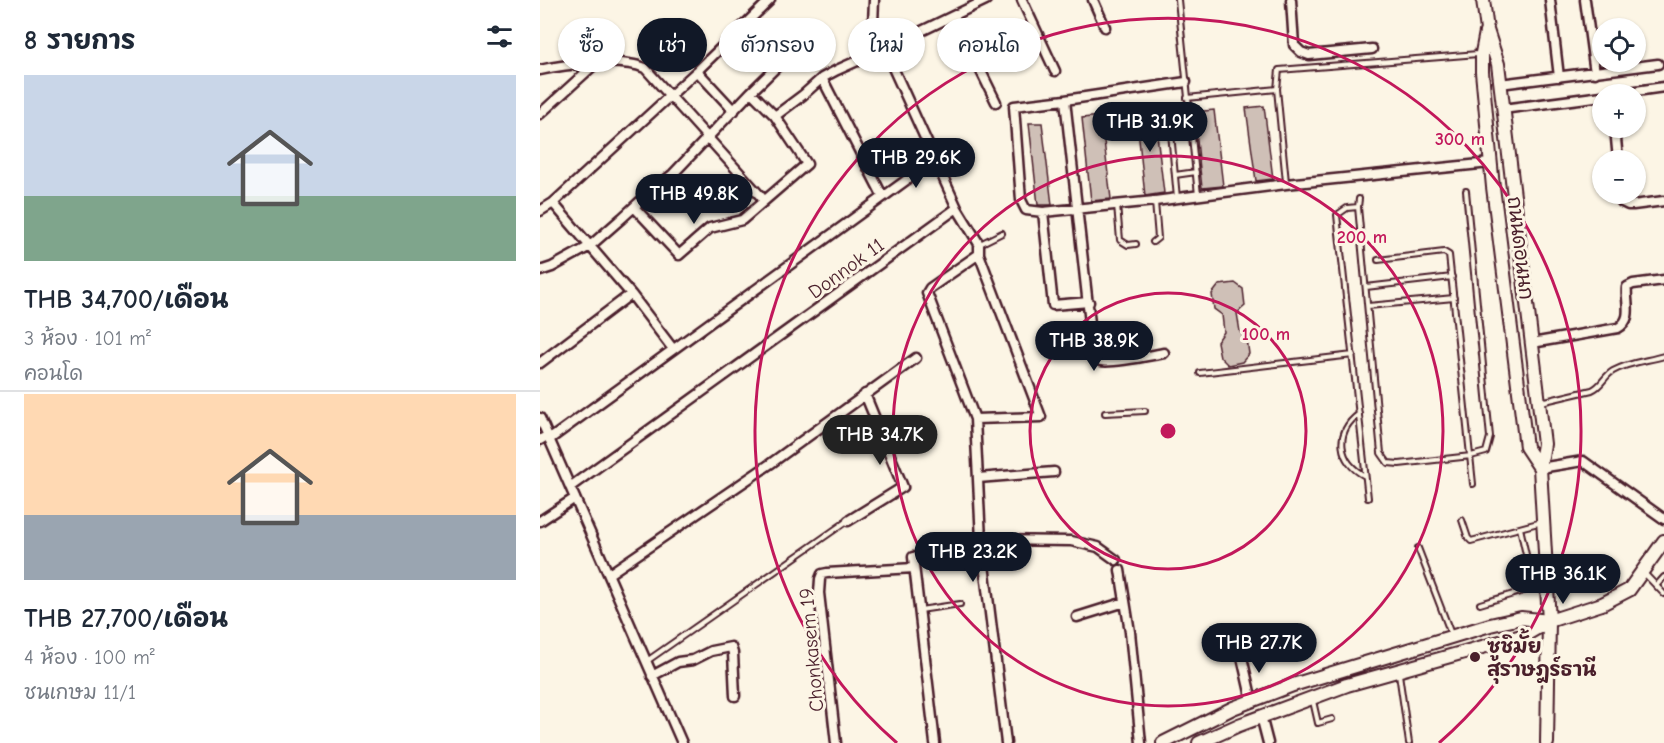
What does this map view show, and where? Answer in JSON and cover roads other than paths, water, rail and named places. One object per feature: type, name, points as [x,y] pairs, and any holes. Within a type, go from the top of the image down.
[{"type":"main road","name":"ถนนดอนนก","points":[[1483,0],[1487,30],[1498,64],[1544,444],[1540,468],[1549,621],[1547,743]]},
{"type":"main road","name":"ถนนดอนนก","points":[[1487,30],[1482,53],[1482,72],[1490,163],[1526,447],[1540,468]]},
{"type":"main road","points":[[1207,741],[1261,716],[1312,697],[1398,670],[1525,635],[1549,621],[1602,604],[1629,590],[1662,548]]},
{"type":"main road","points":[[1163,743],[1233,708],[1293,686],[1521,618],[1549,621]]},
{"type":"street","points":[[707,61],[770,0]]},
{"type":"street","points":[[873,18],[874,0]]},
{"type":"street","points":[[925,30],[986,0]]},
{"type":"street","points":[[1022,0],[1055,71]]},
{"type":"street","points":[[1093,0],[1105,27]]},
{"type":"street","points":[[1291,0],[1294,45],[1301,52],[1309,55],[1372,49]]},
{"type":"street","points":[[1550,0],[1559,77]]},
{"type":"street","points":[[1585,0],[1595,73]]},
{"type":"street","points":[[954,16],[996,102]]},
{"type":"street","points":[[625,64],[635,64],[645,68],[764,200]]},
{"type":"street","points":[[1500,84],[1658,64]]},
{"type":"street","points":[[775,116],[822,78],[848,65]]},
{"type":"street","points":[[540,69],[558,67]]},
{"type":"street","points":[[540,114],[587,72]]},
{"type":"street","points":[[540,210],[553,202],[696,72]]},
{"type":"street","points":[[698,72],[735,111]]},
{"type":"street","points":[[540,271],[590,246],[673,174],[772,72]]},
{"type":"street","points":[[894,72],[957,208],[979,244],[979,254],[1041,417],[975,419]]},
{"type":"street","points":[[822,78],[883,197]]},
{"type":"street","points":[[1186,82],[1014,106],[1021,200],[1026,210],[1043,212],[1155,201],[1286,184],[1490,163]]},
{"type":"street","points":[[1646,90],[1664,87]]},
{"type":"street","points":[[633,207],[679,255],[710,228],[742,220],[807,164],[775,116],[752,92]]},
{"type":"street","points":[[1503,109],[1592,97]]},
{"type":"street","points":[[1065,100],[1093,350],[1101,361],[1164,353]]},
{"type":"street","points":[[546,438],[934,160]]},
{"type":"street","points":[[1646,203],[1664,201]]},
{"type":"street","points":[[553,202],[631,294],[673,349]]},
{"type":"street","name":"Donnok 11","points":[[570,487],[957,208]]},
{"type":"street","points":[[1043,212],[1053,305],[1089,302]]},
{"type":"street","points":[[979,254],[930,288],[927,293],[975,419],[981,540],[1006,743]]},
{"type":"street","points":[[1532,344],[1618,328],[1627,319],[1627,287],[1633,284],[1664,280]]},
{"type":"street","points":[[540,363],[631,294]]},
{"type":"street","points":[[609,574],[770,464],[916,358]]},
{"type":"street","points":[[848,521],[903,487],[865,394]]},
{"type":"street","points":[[540,418],[546,438],[609,574],[682,743]]},
{"type":"street","points":[[1540,468],[1583,461],[1664,519]]},
{"type":"street","points":[[978,478],[1054,472]]},
{"type":"street","points":[[540,521],[575,498]]},
{"type":"street","points":[[981,540],[1071,542],[1098,547],[1116,560]]},
{"type":"street","points":[[913,557],[935,743]]},
{"type":"street","name":"Chonkasem 19","points":[[836,743],[819,593],[822,574],[914,568]]},
{"type":"street","points":[[1120,570],[1130,632],[1141,743]]},
{"type":"street","points":[[1077,617],[1125,602]]},
{"type":"street","points":[[652,676],[678,662],[693,660],[711,651],[730,647],[734,653],[735,696]]},
{"type":"street","points":[[1241,653],[1252,701]]},
{"type":"street","points":[[1261,716],[1268,743]]},
{"type":"lane","points":[[1178,0],[1198,195]]},
{"type":"lane","points":[[1286,184],[1277,89],[1279,70],[1482,53]]},
{"type":"lane","points":[[1187,98],[1277,89]]},
{"type":"lane","points":[[1177,198],[1170,122],[1174,118],[1189,116]]},
{"type":"lane","points":[[1175,175],[1196,172]]},
{"type":"lane","points":[[1359,200],[1381,453],[1388,463],[1399,464],[1471,456],[1486,452],[1490,437],[1466,190]]},
{"type":"lane","points":[[1153,242],[1158,238],[1155,201]]},
{"type":"lane","points":[[1117,204],[1120,240],[1128,245],[1136,244]]},
{"type":"lane","points":[[1358,207],[1347,208],[1337,215],[1368,498]]},
{"type":"lane","points":[[979,244],[1002,233]]},
{"type":"lane","points":[[1378,260],[1444,252],[1449,255],[1473,484]]},
{"type":"lane","points":[[1366,287],[1452,277]]},
{"type":"lane","points":[[1368,306],[1454,297]]},
{"type":"lane","points":[[1200,373],[1353,354]]},
{"type":"lane","points":[[1539,402],[1592,390],[1614,371],[1639,361],[1664,356]]},
{"type":"lane","points":[[1105,413],[1145,411]]},
{"type":"lane","points":[[1359,414],[1350,420],[1342,436],[1343,447],[1345,458],[1354,471],[1366,476]]},
{"type":"lane","points":[[1462,520],[1471,541],[1543,522]]},
{"type":"lane","points":[[646,662],[848,521]]},
{"type":"lane","points":[[1480,604],[1530,589],[1531,578],[1520,528]]},
{"type":"lane","points":[[1418,548],[1452,637]]},
{"type":"lane","points":[[1642,572],[1664,594]]},
{"type":"lane","points":[[1656,585],[1664,577]]},
{"type":"lane","points":[[919,610],[960,604]]},
{"type":"lane","points":[[1398,670],[1409,743]]},
{"type":"lane","points":[[1312,697],[1318,723],[1332,719]]},
{"type":"place","name":"ซูชิมั้ย สุราษฎร์ธานี","points":[[1475,657]]}]
